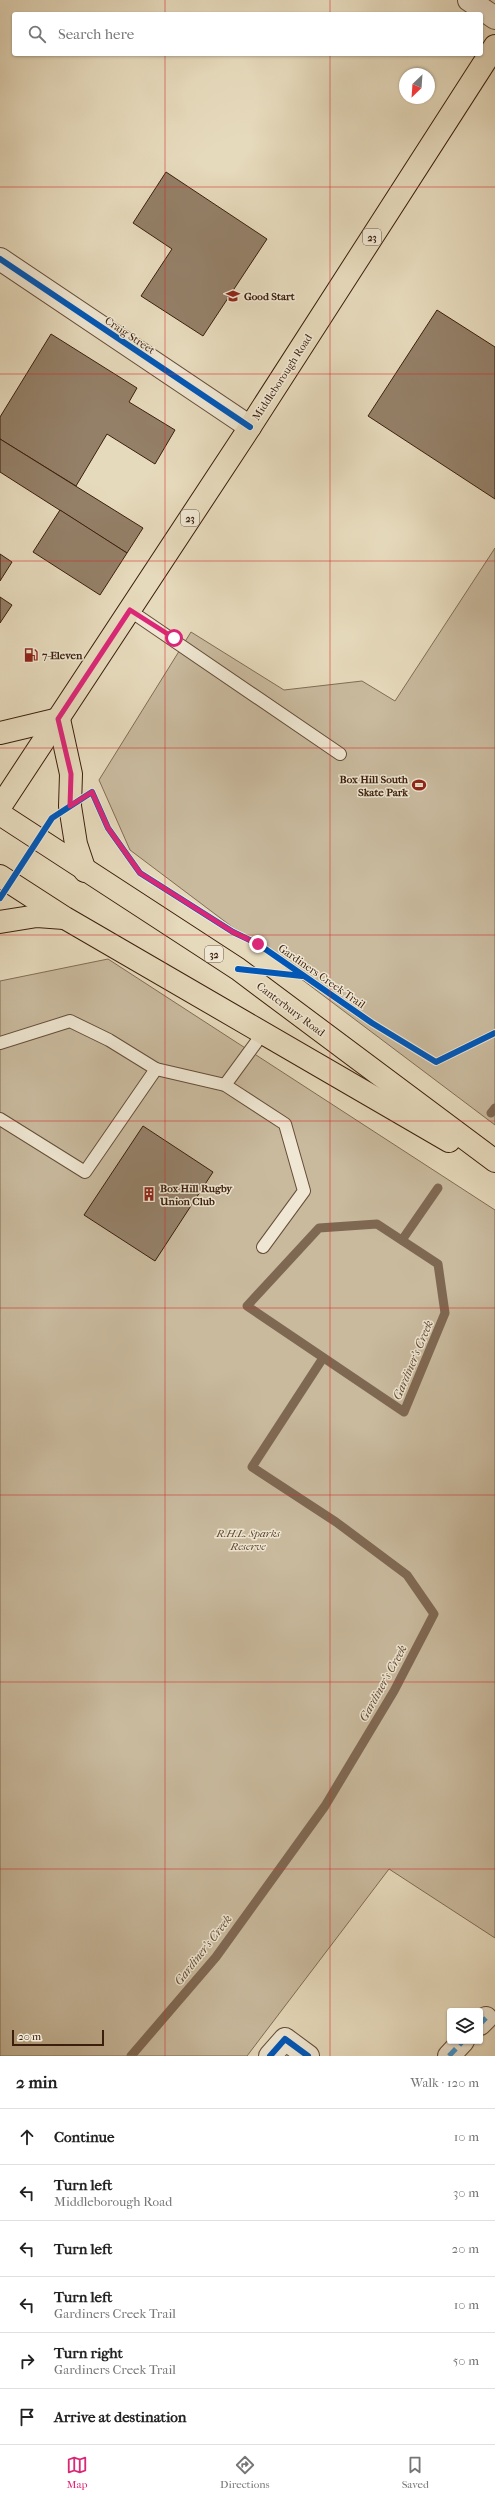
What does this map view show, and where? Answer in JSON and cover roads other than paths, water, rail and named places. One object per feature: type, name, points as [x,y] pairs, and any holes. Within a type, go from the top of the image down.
[{"type":"main road","name":"Middleborough Road","points":[[0,808],[250,427],[495,46]]},
{"type":"main road","points":[[0,733],[58,719],[71,774],[70,806],[76,844],[85,870]]},
{"type":"main road","name":"Canterbury Road","points":[[0,814],[238,969],[495,1161]]},
{"type":"main road","points":[[0,876],[65,918],[495,1168]]},
{"type":"main road","points":[[0,922],[37,916],[65,918]]},
{"type":"street","points":[[469,0],[495,18]]},
{"type":"street","name":"Craig Street","points":[[0,260],[250,427]]},
{"type":"street","points":[[270,2056],[285,2039],[308,2056]]},
{"type":"street","points":[[449,2056],[460,2044]]},
{"type":"lane","points":[[130,610],[340,754]]},
{"type":"lane","points":[[0,1044],[70,1021],[109,1040],[156,1069],[226,1085],[285,1124],[304,1191],[263,1246]]},
{"type":"lane","points":[[226,1085],[263,1033]]},
{"type":"lane","points":[[0,1119],[85,1172],[156,1069]]},
{"type":"waterway","name":"Gardiner's Creek","points":[[491,1113],[495,1108]]},
{"type":"waterway","name":"Gardiner's Creek","points":[[402,1240],[438,1188]]},
{"type":"waterway","name":"Gardiner's Creek","points":[[377,1224],[438,1264],[445,1313],[404,1412],[247,1306],[319,1228],[377,1224]]},
{"type":"waterway","name":"Gardiner's Creek","points":[[131,2056],[216,1957],[325,1806],[394,1691],[434,1614],[407,1575],[336,1522],[252,1467],[323,1358]]},
{"type":"place","name":"Good Start","points":[[233,296]]},
{"type":"place","name":"7-Eleven","points":[[31,655]]},
{"type":"place","name":"Box Hill South Skate Park","points":[[419,785]]},
{"type":"place","name":"Box Hill Rugby Union Club","points":[[149,1194]]},
{"type":"park label","name":"R.H.L. Sparks Reserve","points":[[248,1539]]}]
